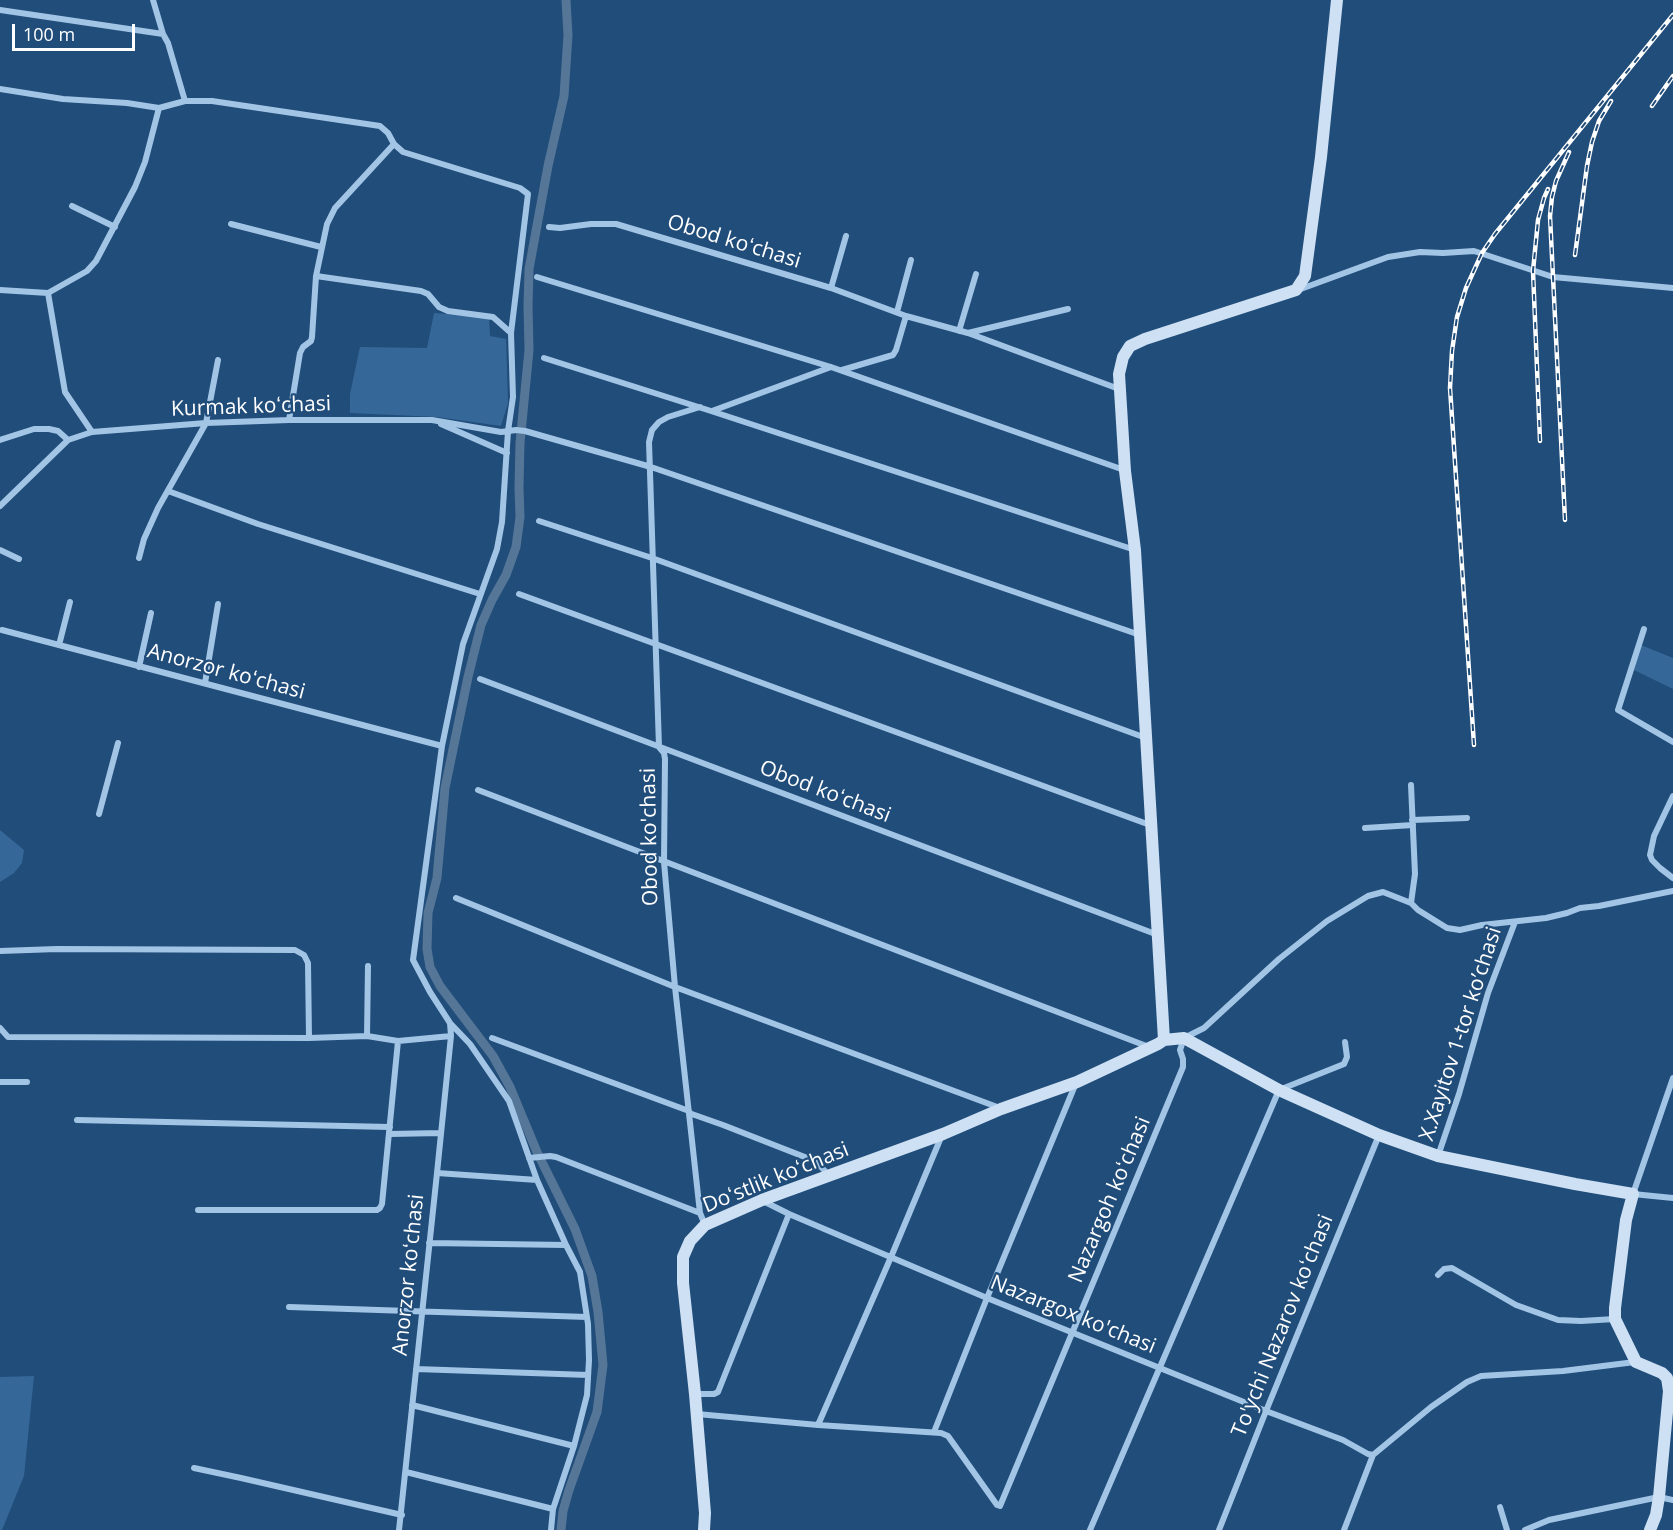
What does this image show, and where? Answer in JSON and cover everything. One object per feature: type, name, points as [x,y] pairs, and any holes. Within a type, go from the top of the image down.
[{"type":"street","points":[[153,0],[185,101]]},
{"type":"street","points":[[1296,290],[1305,276],[1321,157],[1337,0]]},
{"type":"street","points":[[0,10],[163,34]]},
{"type":"street","points":[[0,88],[63,99],[127,103],[159,108],[185,101],[212,101],[380,126],[403,152],[520,188],[528,194],[511,333],[513,397],[508,431],[502,522],[497,549],[463,644],[442,746],[413,960],[450,1023],[470,1044],[509,1101],[537,1180],[580,1272],[588,1324],[587,1395],[574,1446],[553,1509],[551,1530]]},
{"type":"street","points":[[0,290],[48,293],[87,271],[96,261],[135,187],[145,162],[159,108]]},
{"type":"street","points":[[289,420],[300,353],[312,337],[316,276],[327,225],[334,208],[394,144]]},
{"type":"street","points":[[72,206],[115,227]]},
{"type":"street","points":[[231,224],[321,247]]},
{"type":"street","name":"Obod koʻchasi","points":[[549,227],[616,224],[831,288],[906,316],[968,333],[1119,389]]},
{"type":"street","points":[[831,288],[846,236]]},
{"type":"street","points":[[1673,288],[1553,277],[1474,251],[1420,252],[1389,257],[1145,339],[1130,346],[1123,357],[1119,374],[1125,471],[1135,550],[1164,1040],[1184,1038],[1204,1028],[1279,959],[1327,921],[1368,896],[1383,892],[1411,903],[1447,928],[1460,930],[1546,918],[1580,908],[1673,891]]},
{"type":"street","points":[[897,312],[911,260]]},
{"type":"street","points":[[959,331],[976,274]]},
{"type":"street","points":[[316,276],[421,291],[428,294],[439,307],[448,311],[493,317],[511,333]]},
{"type":"street","points":[[537,277],[831,367],[1125,471]]},
{"type":"street","points":[[48,293],[65,392],[92,432]]},
{"type":"street","points":[[968,333],[1068,309]]},
{"type":"street","points":[[842,371],[893,355],[897,350],[906,316]]},
{"type":"street","points":[[544,358],[1135,550]]},
{"type":"street","points":[[140,558],[144,539],[206,423],[218,360]]},
{"type":"street","points":[[711,411],[831,367]]},
{"type":"street","name":"Obod ko'chasi","points":[[700,407],[659,422],[652,430],[649,442],[659,747],[665,759],[664,862],[675,987],[703,1219]]},
{"type":"street","name":"Kurmak koʻchasi","points":[[69,440],[92,432],[206,423],[289,420],[432,420],[501,432],[525,431],[651,467]]},
{"type":"street","points":[[432,420],[507,453]]},
{"type":"street","points":[[0,440],[34,429],[58,431],[69,440],[0,507]]},
{"type":"street","points":[[651,467],[1140,635]]},
{"type":"street","points":[[168,491],[258,524],[480,594]]},
{"type":"street","points":[[539,521],[652,558],[1146,738]]},
{"type":"street","points":[[0,550],[19,559]]},
{"type":"street","points":[[519,594],[1150,825]]},
{"type":"street","points":[[59,645],[70,602]]},
{"type":"street","points":[[205,683],[218,604]]},
{"type":"street","points":[[139,667],[151,613]]},
{"type":"street","points":[[1644,629],[1618,710],[1673,742]]},
{"type":"street","name":"Anorzor koʻchasi","points":[[2,630],[442,746]]},
{"type":"street","name":"Obod koʻchasi","points":[[480,679],[1159,936]]},
{"type":"street","points":[[99,814],[118,743]]},
{"type":"street","points":[[1411,785],[1415,874],[1411,903]]},
{"type":"street","points":[[478,790],[1150,1048]]},
{"type":"street","points":[[1673,796],[1654,836],[1650,851],[1652,860],[1673,878]]},
{"type":"street","points":[[1365,828],[1467,818]]},
{"type":"street","points":[[456,898],[675,987],[1001,1109]]},
{"type":"street","name":"X.Xayitov 1-tor koʼchasi","points":[[1438,1156],[1471,1057],[1488,993],[1515,921]]},
{"type":"street","points":[[0,951],[57,949],[295,950],[304,955],[308,963],[309,1038]]},
{"type":"street","points":[[367,1036],[368,966]]},
{"type":"street","name":"Anorzor koʻchasi","points":[[399,1530],[451,1036],[450,1023]]},
{"type":"street","points":[[0,1028],[8,1037],[309,1038],[367,1036],[398,1041],[451,1036]]},
{"type":"street","points":[[492,1038],[815,1161],[830,1176]]},
{"type":"street","points":[[1184,1038],[1279,1090],[1379,1135],[1438,1156],[1575,1184],[1673,1198]]},
{"type":"street","name":"Nazargoh koʻchasi","points":[[934,1432],[948,1436],[997,1505],[1000,1506],[1183,1067],[1180,1050],[1184,1038]]},
{"type":"street","name":"Doʻstlik koʻchasi","points":[[704,1530],[705,1513],[695,1394],[683,1283],[683,1257],[703,1219],[830,1176],[1077,1082],[1164,1040]]},
{"type":"street","points":[[198,1210],[377,1210],[380,1208],[398,1041]]},
{"type":"street","points":[[1089,1530],[1279,1090],[1344,1064],[1347,1057],[1345,1042]]},
{"type":"street","points":[[1636,1362],[1615,1319],[1614,1308],[1626,1220],[1673,1078]]},
{"type":"street","points":[[0,1082],[27,1082]]},
{"type":"street","points":[[696,1414],[934,1432],[1077,1082]]},
{"type":"street","points":[[78,1120],[441,1133]]},
{"type":"street","points":[[818,1425],[943,1134]]},
{"type":"street","name":"To'ychi Nazarov koʻchasi","points":[[1219,1530],[1379,1135]]},
{"type":"street","points":[[529,1158],[550,1156],[703,1219]]},
{"type":"street","points":[[437,1173],[537,1180]]},
{"type":"street","name":"Nazargox ko'chasi","points":[[762,1200],[789,1214],[987,1298],[1160,1369],[1343,1440],[1373,1455]]},
{"type":"street","points":[[695,1394],[718,1392],[789,1214]]},
{"type":"street","points":[[429,1243],[566,1245]]},
{"type":"street","points":[[1438,1275],[1447,1267],[1452,1268],[1516,1305],[1558,1320],[1615,1319]]},
{"type":"street","points":[[289,1307],[586,1317]]},
{"type":"street","points":[[1344,1530],[1373,1455],[1431,1407],[1467,1382],[1481,1376],[1563,1371],[1636,1362],[1662,1373],[1670,1373],[1659,1497],[1656,1515],[1650,1530]]},
{"type":"street","points":[[416,1369],[588,1375]]},
{"type":"street","points":[[412,1405],[574,1446]]},
{"type":"street","points":[[194,1468],[402,1515]]},
{"type":"street","points":[[406,1472],[553,1509]]},
{"type":"street","points":[[1525,1530],[1550,1520],[1659,1497],[1673,1500]]},
{"type":"street","points":[[1500,1507],[1507,1530]]},
{"type":"shaded area","points":[[434,313],[489,317],[490,336],[506,339],[508,403],[501,426],[437,417],[350,413],[350,394],[360,347],[427,348]]},
{"type":"shaded area","points":[[1641,645],[1673,658],[1673,689],[1634,670]]},
{"type":"shaded area","points":[[0,830],[24,850],[22,863],[14,873],[0,882]]},
{"type":"shaded area","points":[[34,1376],[24,1476],[2,1530],[0,1530],[0,1377]]},
{"type":"waterway","points":[[561,1530],[569,1490],[597,1412],[603,1365],[592,1276],[575,1229],[537,1152],[510,1087],[493,1056],[440,986],[430,967],[427,949],[428,913],[437,878],[445,788],[468,677],[481,625],[506,575],[516,547],[520,517],[520,443],[529,350],[529,269],[548,166],[564,96],[568,35],[566,0]]},
{"type":"railway","points":[[1474,745],[1450,388],[1457,317],[1466,288],[1482,253],[1495,234],[1673,15]]},
{"type":"railway","points":[[1652,106],[1673,76]]},
{"type":"railway","points":[[1575,255],[1592,142],[1599,121],[1611,101]]},
{"type":"railway","points":[[1565,520],[1550,216],[1556,181],[1569,152]]},
{"type":"railway","points":[[1540,441],[1533,271],[1538,220],[1548,189]]}]
